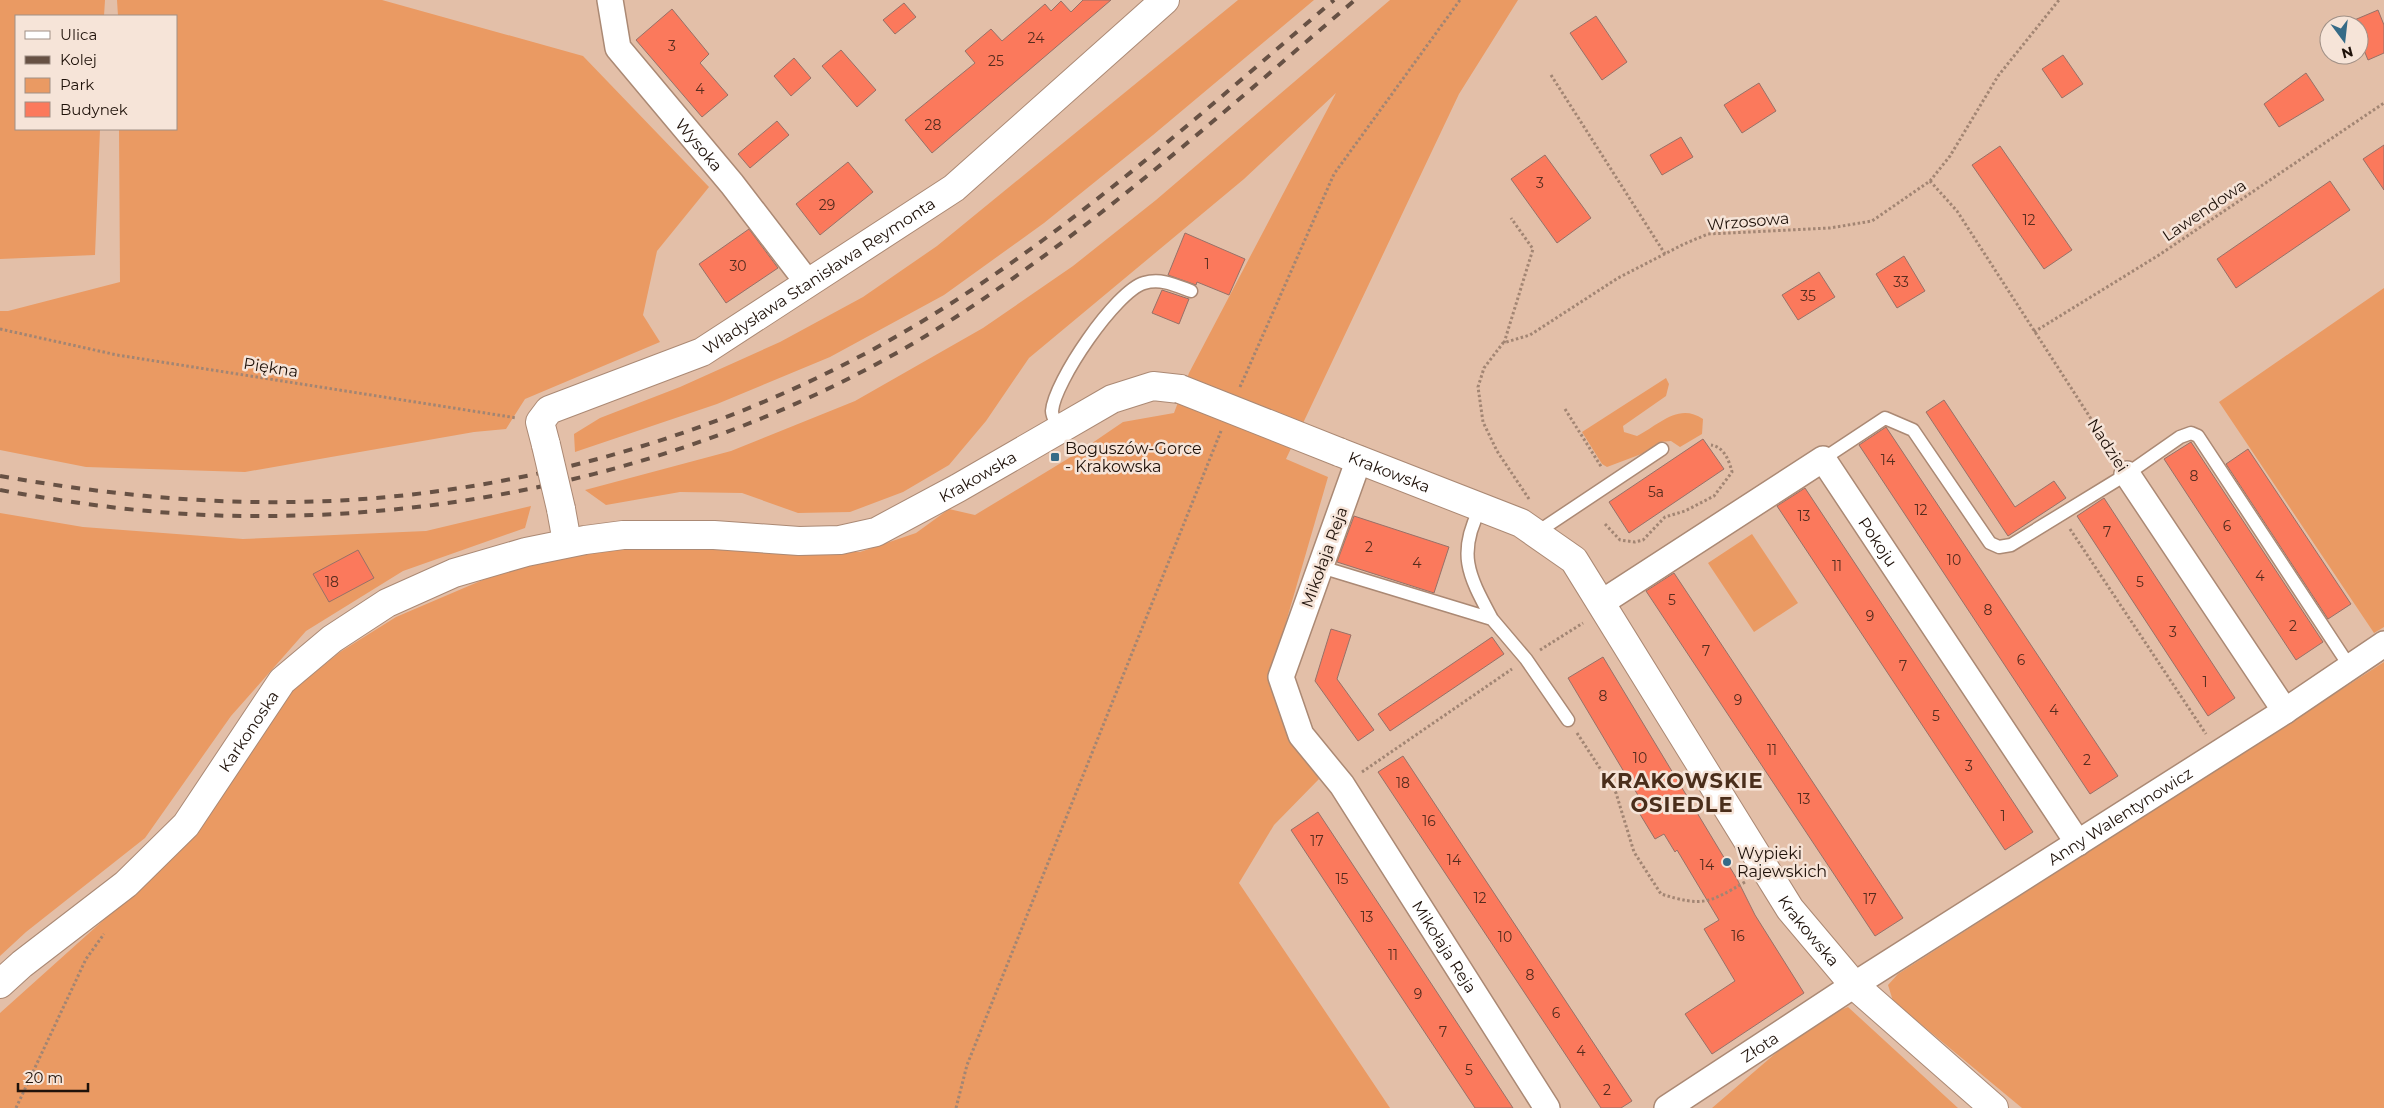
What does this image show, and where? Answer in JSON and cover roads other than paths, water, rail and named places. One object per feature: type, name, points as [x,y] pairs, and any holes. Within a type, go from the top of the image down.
[{"type":"main road","name":"Władysława Stanisława Reymonta","points":[[554,545],[561,509],[543,433],[549,410],[702,352],[954,188],[1165,0]]},
{"type":"main road","name":"Krakowska","points":[[554,545],[623,535],[714,535],[799,541],[840,540],[876,532],[958,488],[1112,399],[1153,386],[1180,389],[1481,507],[1529,528],[1574,560],[1790,910],[1854,985],[1994,1108]]},
{"type":"main road","name":"Karkonoska","points":[[0,984],[22,964],[126,884],[186,825],[282,681],[332,640],[386,603],[454,573],[554,545]]},
{"type":"street","name":"Wysoka","points":[[610,0],[618,48],[732,184],[808,284]]},
{"type":"street","name":"Mikołaja Reja","points":[[1349,456],[1321,567],[1281,677],[1301,735],[1342,785],[1547,1108]]},
{"type":"street","points":[[1603,606],[1823,459]]},
{"type":"street","name":"Pokoju","points":[[1823,459],[2078,843]]},
{"type":"street","name":"Nadziei","points":[[2127,474],[2285,711]]},
{"type":"street","name":"Anny Walentynowicz","points":[[1854,985],[2219,754],[2384,644]]},
{"type":"street","name":"Złota","points":[[1667,1108],[1854,985]]},
{"type":"lane","points":[[1059,429],[1052,413],[1056,396],[1084,344],[1113,308],[1141,284],[1158,280],[1191,290]]},
{"type":"lane","points":[[1823,459],[1885,418],[1913,430],[1990,543],[1999,547],[2011,545],[2127,474],[2180,437],[2191,433],[2198,436],[2350,667]]},
{"type":"lane","points":[[1529,528],[1630,470],[1662,449]]},
{"type":"lane","points":[[1481,507],[1467,538],[1467,559],[1474,585],[1492,619],[1526,659],[1568,720]]},
{"type":"lane","points":[[1321,567],[1492,619]]},
{"type":"railway","points":[[0,476],[96,491],[193,500],[258,502],[349,500],[439,491],[529,475],[618,453],[705,425],[790,390],[872,350],[950,304],[1001,270],[1051,234],[1147,159],[1334,0]]},
{"type":"railway","points":[[0,490],[98,506],[197,515],[263,516],[354,513],[446,503],[536,487],[626,465],[713,437],[798,403],[880,362],[959,315],[1011,280],[1113,204],[1355,0]]},
{"type":"place","name":"Boguszów-Gorce - Krakowska","points":[[1055,457]]},
{"type":"place","name":"Wypieki Rajewskich","points":[[1727,862]]},
{"type":"district","name":"KRAKOWSKIE OSIEDLE","points":[[1682,793]]}]
